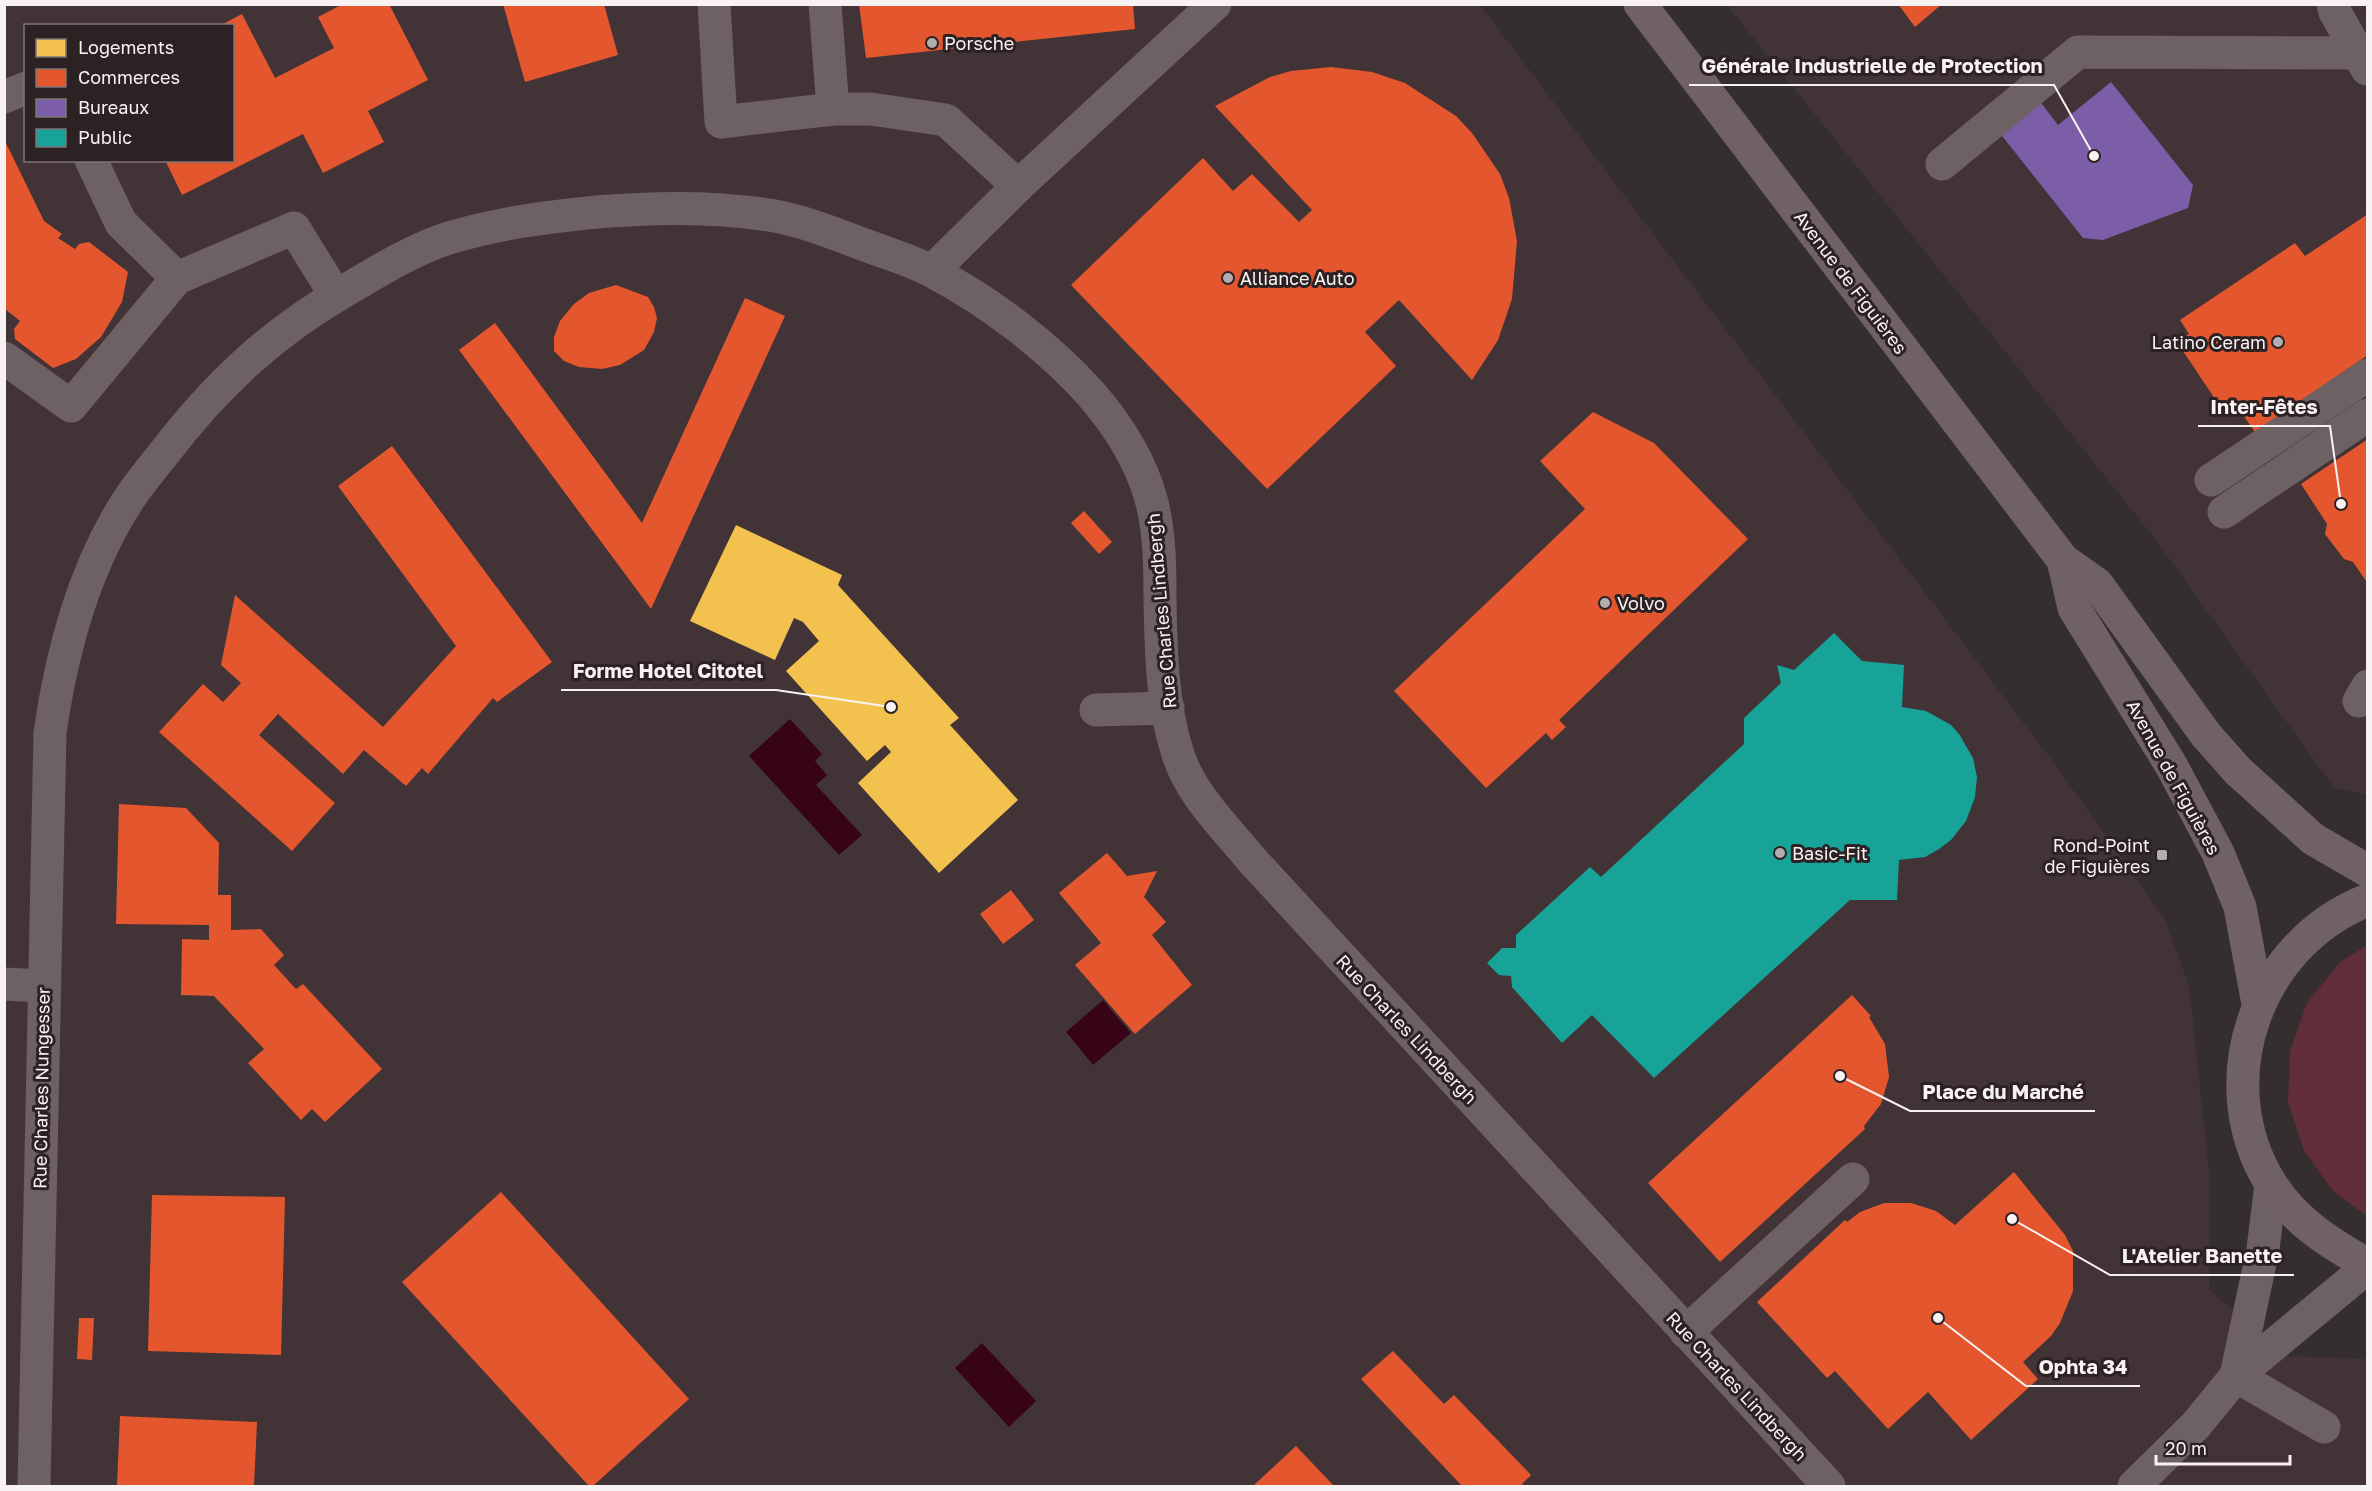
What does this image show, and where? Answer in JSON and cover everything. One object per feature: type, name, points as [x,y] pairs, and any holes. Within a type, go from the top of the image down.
[{"type":"main road","name":"Avenue de Figuières","points":[[1640,4],[2063,560],[2097,584],[2206,735],[2238,771],[2313,839],[2367,871]]},
{"type":"main road","name":"Avenue de Figuières","points":[[2063,560],[2074,608],[2172,765],[2218,853],[2240,907],[2258,1004]]},
{"type":"main road","points":[[2367,900],[2340,911],[2292,951],[2258,1004],[2245,1049],[2242,1096],[2251,1142],[2271,1184],[2314,1233],[2367,1266]]},
{"type":"street","points":[[714,4],[721,122],[833,109],[871,109],[946,120],[1018,186]]},
{"type":"street","points":[[825,4],[833,109]]},
{"type":"street","points":[[932,271],[1018,186],[1215,4]]},
{"type":"street","points":[[2333,4],[2335,12],[2363,61]]},
{"type":"street","points":[[1942,164],[2078,52],[2363,61]]},
{"type":"street","points":[[4,97],[24,89]]},
{"type":"street","points":[[92,162],[121,224],[177,278]]},
{"type":"street","name":"Rue Charles Lindbergh","points":[[56,691],[78,612],[99,558],[126,503],[201,405],[249,357],[304,314],[374,273],[446,239],[530,218],[642,208],[733,212],[777,217],[806,224],[932,271],[998,313],[1042,348],[1088,390],[1118,427],[1137,463],[1152,500],[1160,556],[1161,646],[1168,708],[1176,750],[1193,788],[1251,859],[1829,1486]]},
{"type":"street","points":[[4,358],[71,406],[177,278],[294,228],[336,296]]},
{"type":"street","points":[[2211,480],[2367,375]]},
{"type":"street","points":[[2224,512],[2367,415]]},
{"type":"street","name":"Rue Charles Nungesser","points":[[34,1486],[50,733],[56,691]]},
{"type":"street","points":[[1096,710],[1168,708]]},
{"type":"street","points":[[4,984],[43,987]]},
{"type":"street","points":[[1686,1332],[1853,1179]]},
{"type":"street","points":[[2236,1376],[2263,1249],[2271,1184]]},
{"type":"street","points":[[2134,1486],[2196,1425],[2236,1376],[2367,1266]]},
{"type":"street","points":[[2236,1376],[2324,1427]]},
{"type":"shaded area","points":[[5,5],[1480,5],[2057,767],[2165,919],[2189,985],[2210,1181],[2209,1289],[2283,1356],[2367,1359],[2367,1486],[5,1486]]},
{"type":"shaded area","points":[[1727,5],[2367,5],[2367,795],[2334,788],[2156,540]]},
{"type":"shaded area","points":[[790,719],[822,754],[815,761],[827,775],[816,785],[862,835],[839,855],[749,756]]},
{"type":"shaded area","points":[[2367,945],[2367,1216],[2334,1192],[2304,1151],[2288,1102],[2290,1051],[2307,1003],[2340,962]]},
{"type":"shaded area","points":[[1103,1000],[1131,1033],[1093,1065],[1066,1032]]},
{"type":"shaded area","points":[[982,1343],[1036,1401],[1009,1427],[955,1368]]},
{"type":"building: Logements","points":[[736,525],[842,575],[838,585],[959,718],[950,725],[1018,800],[939,873],[858,783],[891,752],[885,745],[867,761],[786,671],[819,641],[803,622],[794,618],[775,660],[690,621]]},
{"type":"building: Commerces","points":[[343,4],[389,4],[428,80],[368,111],[384,142],[323,173],[303,134],[182,195],[166,162],[234,162],[234,24],[223,24],[242,14],[275,78],[334,48],[318,17]]},
{"type":"building: Commerces","points":[[503,4],[604,4],[618,55],[525,82]]},
{"type":"building: Commerces","name":"Porsche","points":[[859,4],[1133,4],[1135,29],[866,58]]},
{"type":"building: Commerces","points":[[1898,4],[1942,4],[1915,27]]},
{"type":"building: Commerces","name":"Alliance Auto","points":[[1331,67],[1372,72],[1405,83],[1456,116],[1472,133],[1500,174],[1509,198],[1517,241],[1512,299],[1498,340],[1472,380],[1399,300],[1365,332],[1396,366],[1267,489],[1071,285],[1203,158],[1233,191],[1252,174],[1299,222],[1312,210],[1215,106],[1270,77],[1291,71]]},
{"type":"building: Commerces","points":[[5,141],[44,221],[62,234],[58,238],[75,249],[79,244],[89,242],[128,272],[122,302],[101,337],[76,359],[53,368],[15,339],[14,329],[20,321],[5,309]]},
{"type":"building: Commerces","name":"Latino Ceram","points":[[2368,214],[2368,355],[2255,432],[2231,398],[2219,405],[2177,342],[2189,334],[2180,320],[2295,243],[2305,256]]},
{"type":"building: Commerces","points":[[616,285],[648,297],[654,307],[657,318],[654,332],[644,350],[620,365],[602,369],[579,367],[564,361],[554,351],[554,337],[560,321],[574,304],[589,293]]},
{"type":"building: Commerces","points":[[745,298],[785,316],[651,609],[459,350],[495,323],[642,523]]},
{"type":"building: Commerces","name":"Volvo","points":[[1593,412],[1654,443],[1748,539],[1559,720],[1566,727],[1552,740],[1546,733],[1486,788],[1394,691],[1585,509],[1540,461]]},
{"type":"building: Commerces","points":[[2368,439],[2368,584],[2353,562],[2344,559],[2325,534],[2327,524],[2301,484]]},
{"type":"building: Commerces","points":[[392,446],[552,662],[497,702],[493,698],[428,774],[422,768],[406,786],[364,750],[343,774],[278,714],[259,735],[335,803],[292,851],[159,732],[203,684],[223,702],[241,683],[221,665],[235,595],[383,727],[456,646],[338,486]]},
{"type":"building: Commerces","points":[[1084,511],[1112,542],[1099,554],[1071,523]]},
{"type":"building: Commerces","points":[[119,804],[186,808],[219,843],[218,895],[231,895],[231,930],[261,929],[284,955],[274,965],[296,989],[303,984],[382,1069],[325,1122],[312,1109],[301,1120],[248,1063],[264,1049],[214,996],[181,995],[182,939],[209,940],[209,925],[116,924]]},
{"type":"building: Commerces","points":[[1107,853],[1127,876],[1157,871],[1144,897],[1166,922],[1152,935],[1192,985],[1135,1034],[1075,965],[1101,943],[1059,893]]},
{"type":"building: Commerces","points":[[1011,890],[1034,920],[1003,944],[980,914]]},
{"type":"building: Commerces","points":[[1852,995],[1871,1016],[1869,1017],[1885,1044],[1889,1077],[1881,1104],[1864,1126],[1865,1129],[1720,1262],[1648,1183]]},
{"type":"building: Commerces","points":[[2014,1172],[2065,1235],[2073,1251],[2073,1291],[2060,1323],[2051,1336],[2023,1362],[2038,1379],[1971,1440],[1928,1392],[1888,1429],[1835,1371],[1827,1378],[1757,1302],[1845,1220],[1847,1222],[1860,1212],[1884,1203],[1911,1203],[1936,1211],[1955,1225]]},
{"type":"building: Commerces","points":[[501,1192],[689,1399],[593,1486],[589,1486],[402,1282]]},
{"type":"building: Commerces","points":[[152,1195],[285,1197],[281,1355],[148,1351]]},
{"type":"building: Commerces","points":[[79,1318],[94,1318],[92,1360],[77,1359]]},
{"type":"building: Commerces","points":[[1393,1351],[1444,1404],[1454,1395],[1531,1475],[1522,1484],[1525,1486],[1462,1486],[1361,1379]]},
{"type":"building: Commerces","points":[[120,1416],[257,1422],[254,1486],[117,1486]]},
{"type":"building: Commerces","points":[[1296,1446],[1334,1486],[1253,1486]]},
{"type":"building: Bureaux","points":[[2111,82],[2193,185],[2188,208],[2103,240],[2083,238],[1995,127],[2035,95],[2058,125]]},
{"type":"building: Public","name":"Basic-Fit","points":[[1834,633],[1862,661],[1904,665],[1902,707],[1926,711],[1951,725],[1959,734],[1973,758],[1977,777],[1975,797],[1966,821],[1951,840],[1939,849],[1925,857],[1899,860],[1897,900],[1850,900],[1654,1078],[1592,1015],[1562,1043],[1512,987],[1511,976],[1499,975],[1487,963],[1502,948],[1516,948],[1516,935],[1590,867],[1601,877],[1744,744],[1744,718],[1781,683],[1777,665],[1794,670]]},
{"type":"place","name":"Porsche","points":[[932,43]]},
{"type":"place","name":"Générale Industrielle de Protection","points":[[2094,156]]},
{"type":"place","name":"Alliance Auto","points":[[1228,278]]},
{"type":"place","name":"Latino Ceram","points":[[2278,342]]},
{"type":"place","name":"Inter-Fêtes","points":[[2341,504]]},
{"type":"place","name":"Volvo","points":[[1605,603]]},
{"type":"place","name":"Forme Hotel Citotel","points":[[891,707]]},
{"type":"place","name":"Basic-Fit","points":[[1780,853]]},
{"type":"place","name":"Rond-Point de Figuières","points":[[2162,855]]},
{"type":"place","name":"Place du Marché","points":[[1840,1076]]},
{"type":"place","name":"L'Atelier Banette","points":[[2012,1219]]},
{"type":"place","name":"Ophta 34","points":[[1938,1318]]}]
